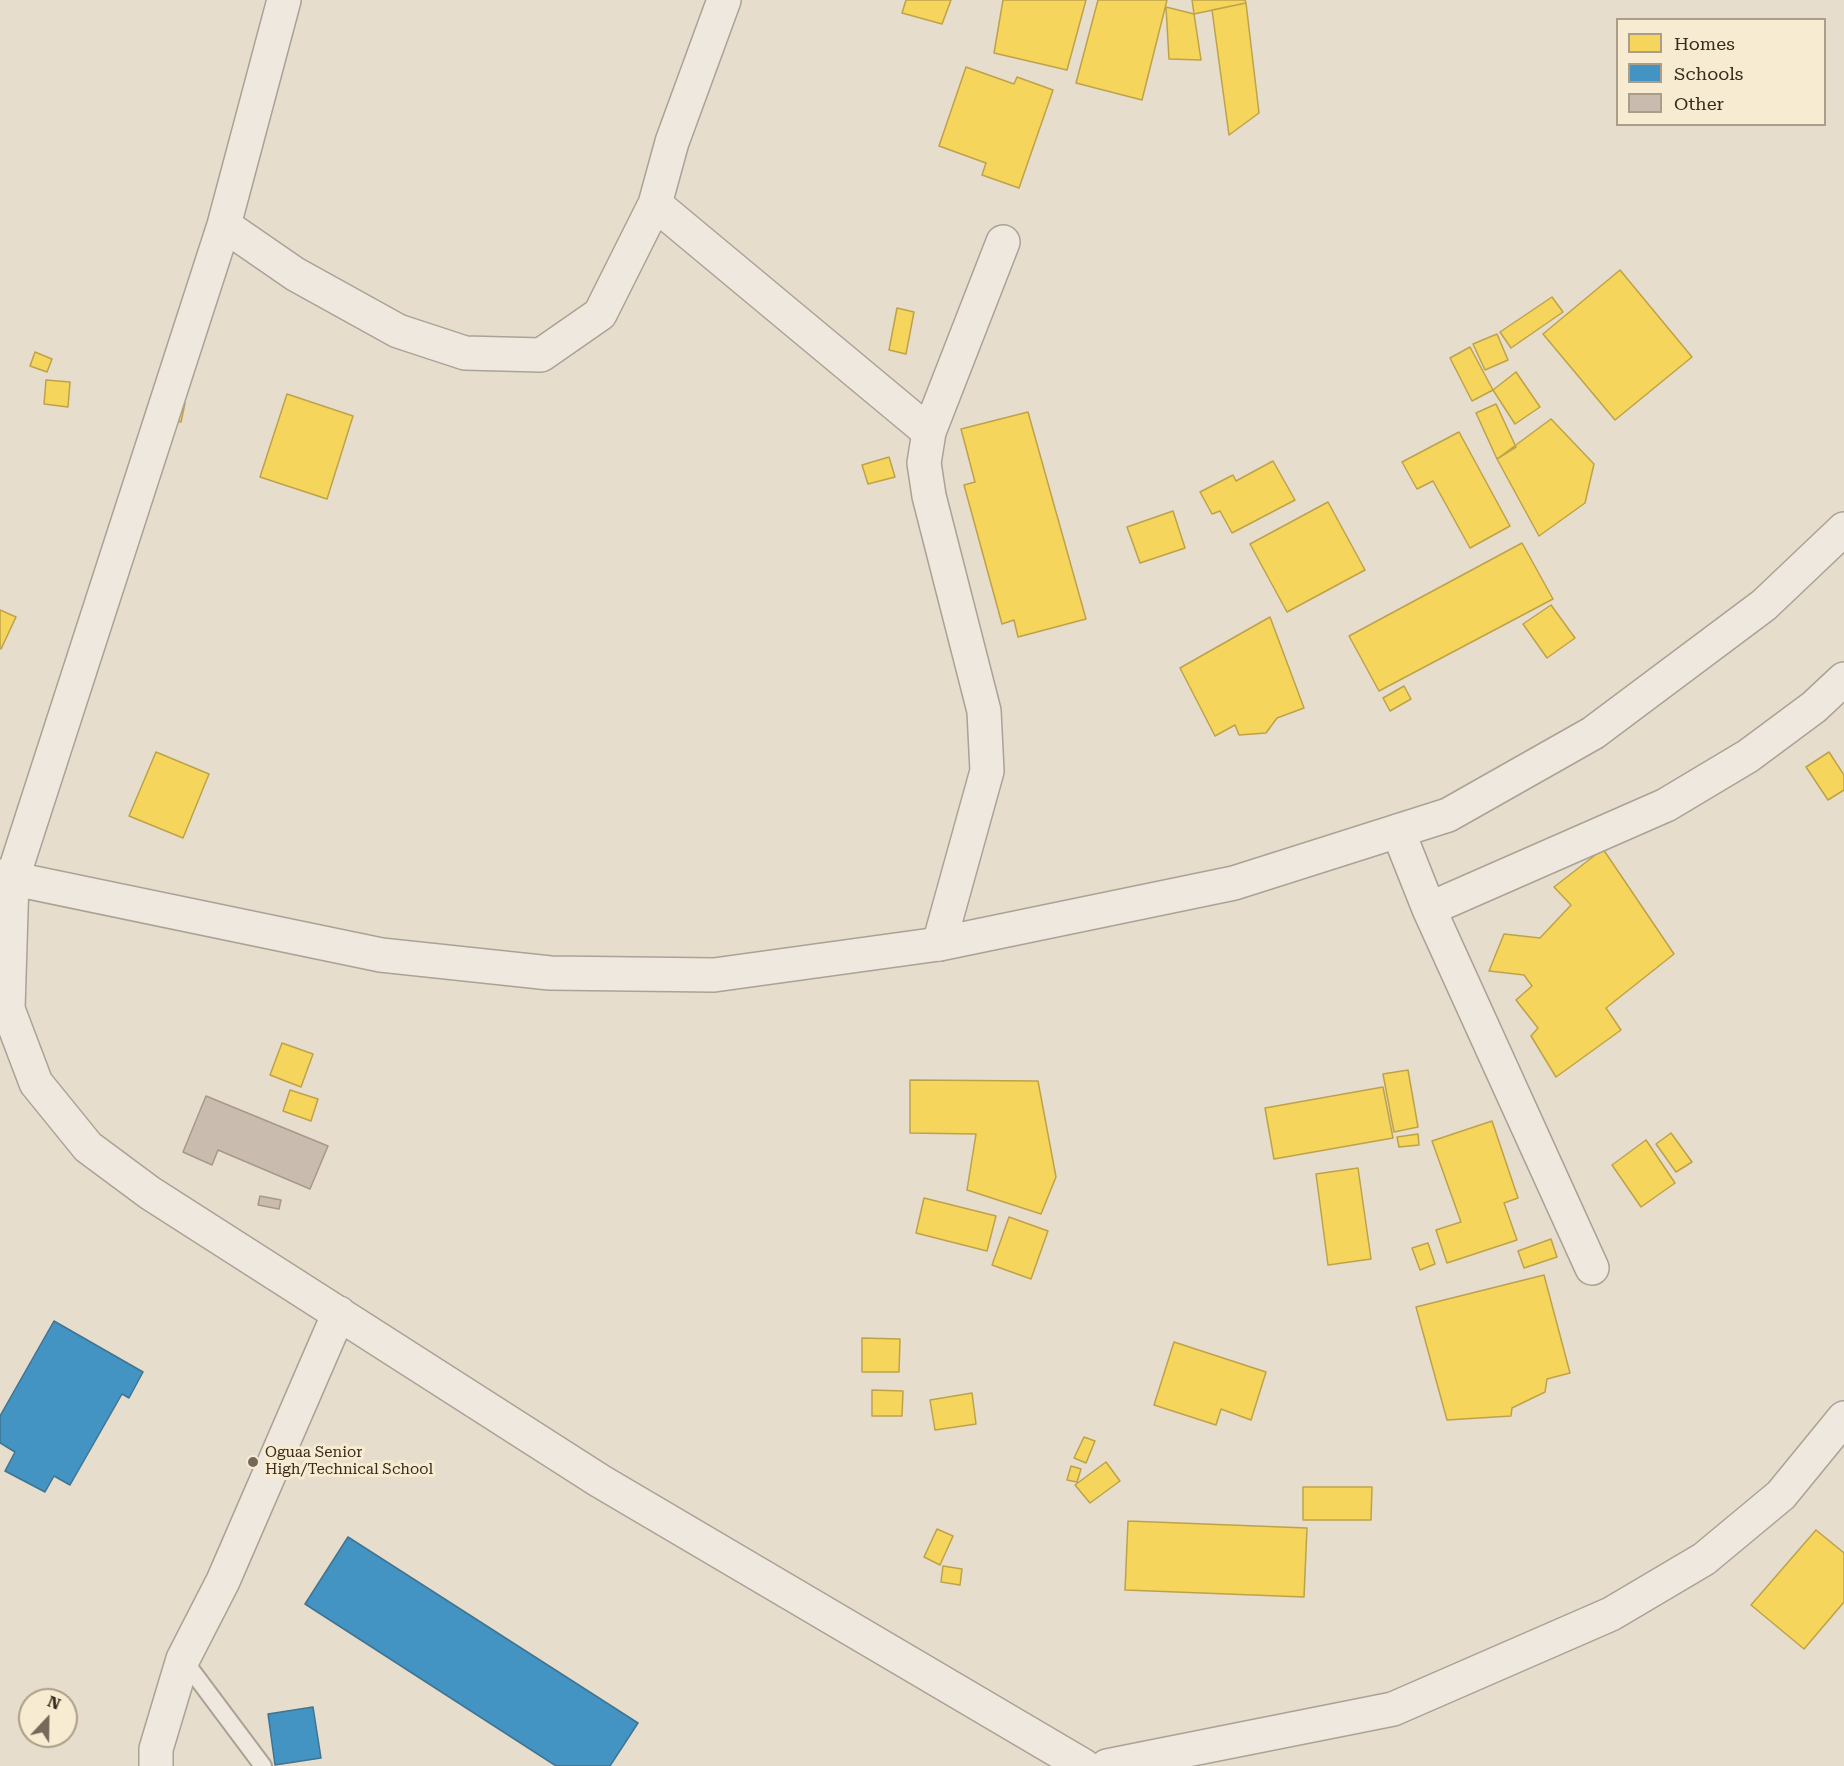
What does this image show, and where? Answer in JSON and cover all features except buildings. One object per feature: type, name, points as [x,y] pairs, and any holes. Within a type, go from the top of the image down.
[{"type":"street","points":[[284,0],[224,225],[6,878],[8,1009],[36,1083],[88,1146],[150,1193],[600,1480],[1084,1766]]},
{"type":"street","points":[[224,225],[295,274],[398,331],[465,352],[541,355],[600,314],[655,204],[672,142],[724,0]]},
{"type":"street","points":[[655,204],[929,432]]},
{"type":"street","points":[[939,944],[987,771],[984,711],[929,496],[924,463],[929,432],[1003,242]]},
{"type":"street","points":[[6,878],[381,955],[550,973],[714,975],[939,944],[1234,883],[1448,815],[1593,733],[1764,605],[1844,529]]},
{"type":"street","points":[[1429,909],[1666,805],[1748,756],[1814,706],[1844,679]]},
{"type":"street","points":[[1398,831],[1429,909],[1592,1268]]},
{"type":"street","points":[[156,1766],[156,1749],[183,1659],[223,1581],[339,1314]]},
{"type":"street","points":[[1107,1766],[1393,1709],[1611,1614],[1704,1559],[1781,1495],[1844,1418]]},
{"type":"lane","points":[[183,1659],[263,1766]]},
{"type":"place","name":"Oguaa Senior High/Technical School","points":[[253,1462]]}]
